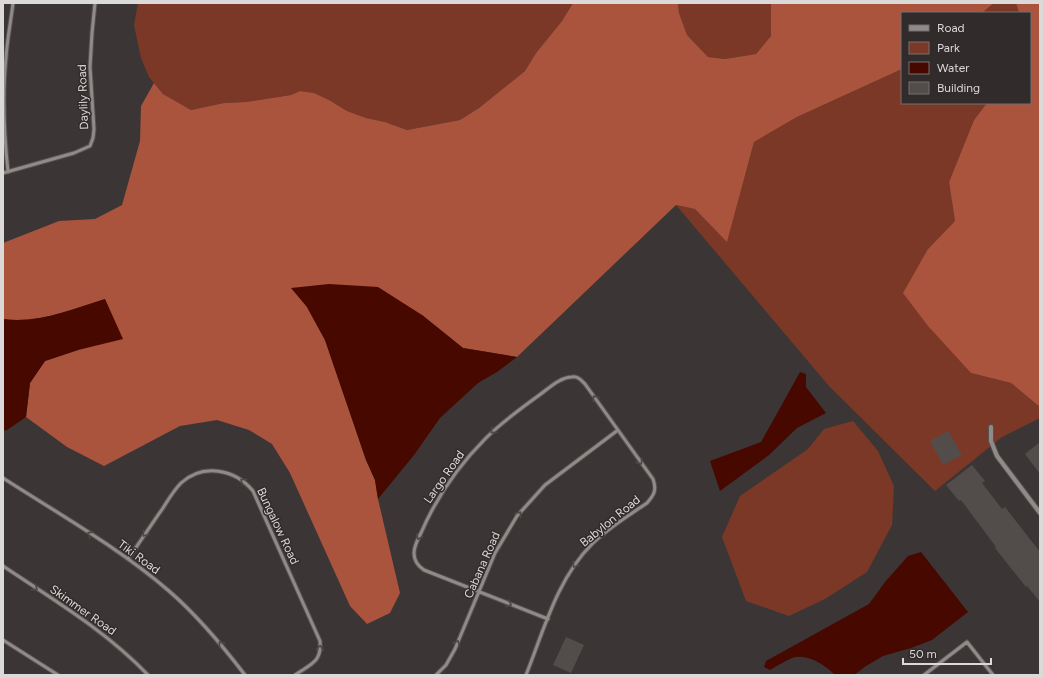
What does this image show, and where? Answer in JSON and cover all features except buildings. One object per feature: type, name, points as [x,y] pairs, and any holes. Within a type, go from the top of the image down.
[{"type":"street","points":[[991,427],[992,441],[996,456],[1040,513]]},
{"type":"lane","points":[[8,172],[4,140],[3,101],[6,56],[13,3]]},
{"type":"lane","name":"Daylily Road","points":[[3,173],[74,153],[90,146],[94,129],[90,67],[95,3]]},
{"type":"lane","name":"Largo Road","points":[[548,619],[424,570],[419,567],[415,561],[414,548],[428,517],[445,488],[468,457],[486,437],[507,419],[560,380],[574,376],[580,379],[618,430]]},
{"type":"lane","name":"Cabana Road","points":[[436,675],[446,665],[455,649],[495,552],[520,511],[545,485],[618,430]]},
{"type":"lane","name":"Babylon Road","points":[[526,675],[548,619],[572,567],[593,543],[647,503],[655,492],[653,479],[618,430]]},
{"type":"lane","name":"Bungalow Road","points":[[128,559],[176,489],[187,478],[208,471],[219,470],[241,478],[253,491],[320,640],[321,651],[317,659],[295,675]]},
{"type":"lane","name":"Tiki Road","points":[[3,478],[128,559],[170,591],[225,649],[245,675]]},
{"type":"lane","name":"Skimmer Road","points":[[3,566],[90,624],[114,643],[148,675]]},
{"type":"lane","points":[[3,640],[58,675]]},
{"type":"lane","points":[[924,675],[967,642],[993,675]]},
{"type":"green space","points":[[138,3],[573,3],[562,21],[536,53],[525,71],[479,108],[460,120],[407,130],[347,111],[314,93],[300,91],[291,95],[246,102],[224,103],[191,110],[163,94],[149,77],[141,58],[134,25]]},
{"type":"green space","points":[[678,3],[771,3],[771,36],[756,54],[725,59],[708,57],[687,35],[679,13]]},
{"type":"green space","points":[[994,3],[1016,3],[1019,12],[983,12]]},
{"type":"green space","points":[[901,69],[901,104],[986,104],[974,120],[949,182],[955,221],[928,249],[971,373],[1011,383],[1040,407],[1040,418],[1002,437],[935,491],[829,386],[676,205],[695,209],[727,241],[754,142],[797,117]]},
{"type":"green space","points":[[853,421],[878,451],[894,486],[892,525],[867,572],[825,599],[789,616],[746,601],[722,537],[740,496],[808,449],[824,429]]},
{"type":"shaded area","points":[[573,3],[678,3],[679,13],[687,35],[708,57],[725,59],[756,54],[771,36],[771,3],[994,3],[983,12],[901,12],[901,69],[797,117],[754,142],[727,242],[695,209],[676,205],[517,357],[463,348],[422,315],[292,288],[307,307],[325,340],[366,460],[375,480],[400,593],[390,613],[367,624],[350,606],[290,473],[272,444],[249,430],[217,420],[180,426],[104,466],[67,447],[26,417],[30,383],[45,361],[78,350],[105,299],[42,318],[16,320],[3,319],[3,243],[59,221],[95,219],[122,205],[140,141],[141,106],[154,83],[163,94],[191,110],[224,103],[246,102],[291,95],[300,91],[314,93],[347,111],[407,130],[460,120],[479,108],[525,71],[536,53],[562,21]]},
{"type":"shaded area","points":[[1016,3],[1040,3],[1040,407],[1011,383],[971,373],[928,326],[903,293],[928,249],[955,221],[949,182],[974,120],[986,104],[1031,104],[1031,12],[1019,12]]},
{"type":"water","points":[[329,284],[378,287],[422,315],[463,348],[517,357],[497,372],[478,383],[440,418],[414,455],[378,499],[375,480],[366,460],[325,340],[307,307],[291,288]]},
{"type":"water","points":[[105,299],[123,339],[78,350],[45,361],[30,383],[26,417],[7,430],[3,431],[3,319],[16,320],[42,318]]},
{"type":"water","points":[[800,372],[806,374],[806,387],[826,413],[797,428],[769,455],[720,491],[710,461],[761,442]]},
{"type":"water","points":[[921,552],[968,612],[932,640],[883,656],[854,675],[835,675],[821,664],[804,657],[792,658],[770,670],[764,667],[766,661],[869,604],[885,582],[908,556]]}]
